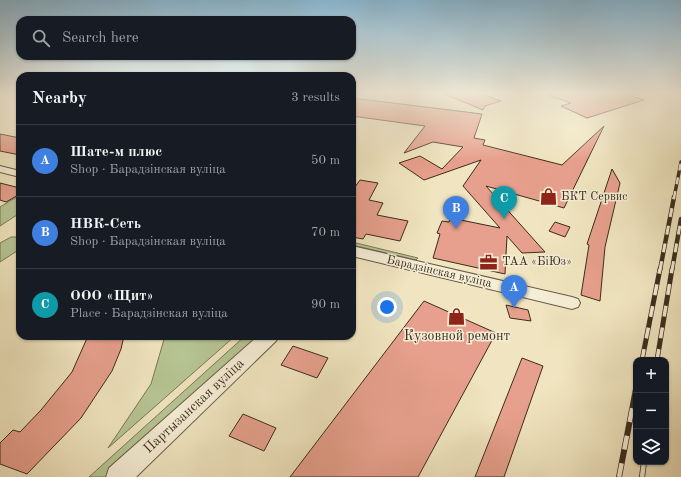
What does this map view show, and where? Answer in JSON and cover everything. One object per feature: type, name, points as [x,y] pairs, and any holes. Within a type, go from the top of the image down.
[{"type":"street","points":[[0,169],[16,173]]},
{"type":"street","name":"Барадзінская вуліца","points":[[356,254],[572,303]]},
{"type":"street","name":"Партызанская вуліца","points":[[118,477],[266,340]]},
{"type":"green space","points":[[16,197],[16,216],[0,226],[0,207]]},
{"type":"green space","points":[[11,237],[16,237],[16,252],[0,262],[0,243]]},
{"type":"green space","points":[[356,243],[418,258],[416,260],[356,246]]},
{"type":"green space","points":[[164,340],[230,340],[108,448],[151,384]]},
{"type":"green space","points":[[241,340],[255,340],[105,477],[89,477]]},
{"type":"building","points":[[356,115],[482,115],[474,138],[485,140],[483,145],[562,165],[604,126],[564,208],[486,186],[545,252],[522,253],[507,236],[505,274],[433,258],[440,234],[437,233],[442,221],[449,222],[451,218],[500,228],[463,186],[481,160],[424,180],[399,163],[420,156],[442,169],[463,147],[433,142],[404,153],[425,126],[356,117]]},
{"type":"building","points":[[581,115],[596,115],[587,118]]},
{"type":"building","points":[[0,134],[16,137],[16,154],[0,151]]},
{"type":"building","points":[[612,169],[620,183],[605,247],[600,301],[581,295],[589,245],[587,244]]},
{"type":"building","points":[[360,180],[378,183],[369,200],[383,203],[377,215],[408,221],[400,241],[366,234],[363,239],[356,238],[356,186]]},
{"type":"building","points":[[0,183],[16,187],[16,196],[6,202],[0,200]]},
{"type":"building","points":[[555,222],[570,227],[565,237],[549,231]]},
{"type":"building","points":[[424,301],[496,333],[418,477],[290,477]]},
{"type":"building","points":[[506,305],[528,310],[531,321],[510,318]]},
{"type":"building","points":[[86,340],[123,340],[112,371],[81,418],[27,474],[0,464],[0,443],[13,430],[20,432],[41,410],[72,372]]},
{"type":"building","points":[[293,346],[328,358],[317,378],[281,365]]},
{"type":"building","points":[[522,358],[543,366],[504,477],[475,477]]},
{"type":"building","points":[[243,414],[276,428],[264,451],[229,436]]},
{"type":"railway","points":[[674,198],[681,162]]},
{"type":"railway","points":[[660,270],[674,197]]},
{"type":"railway","points":[[672,270],[681,219]]},
{"type":"railway","points":[[643,357],[660,269]]},
{"type":"railway","points":[[657,357],[672,269]]},
{"type":"railway","points":[[619,477],[635,393]]},
{"type":"railway","points":[[642,477],[644,465]]},
{"type":"place","name":"БКТ Сервис","points":[[548,197]]},
{"type":"place","name":"ООО «Щит»","points":[[504,219]]},
{"type":"place","name":"НВК-Сеть","points":[[456,229]]},
{"type":"place","name":"ТАА «БіЮз»","points":[[489,262]]},
{"type":"place","name":"Шате-м плюс","points":[[514,308]]},
{"type":"place","name":"Кузовной ремонт","points":[[457,316]]}]
